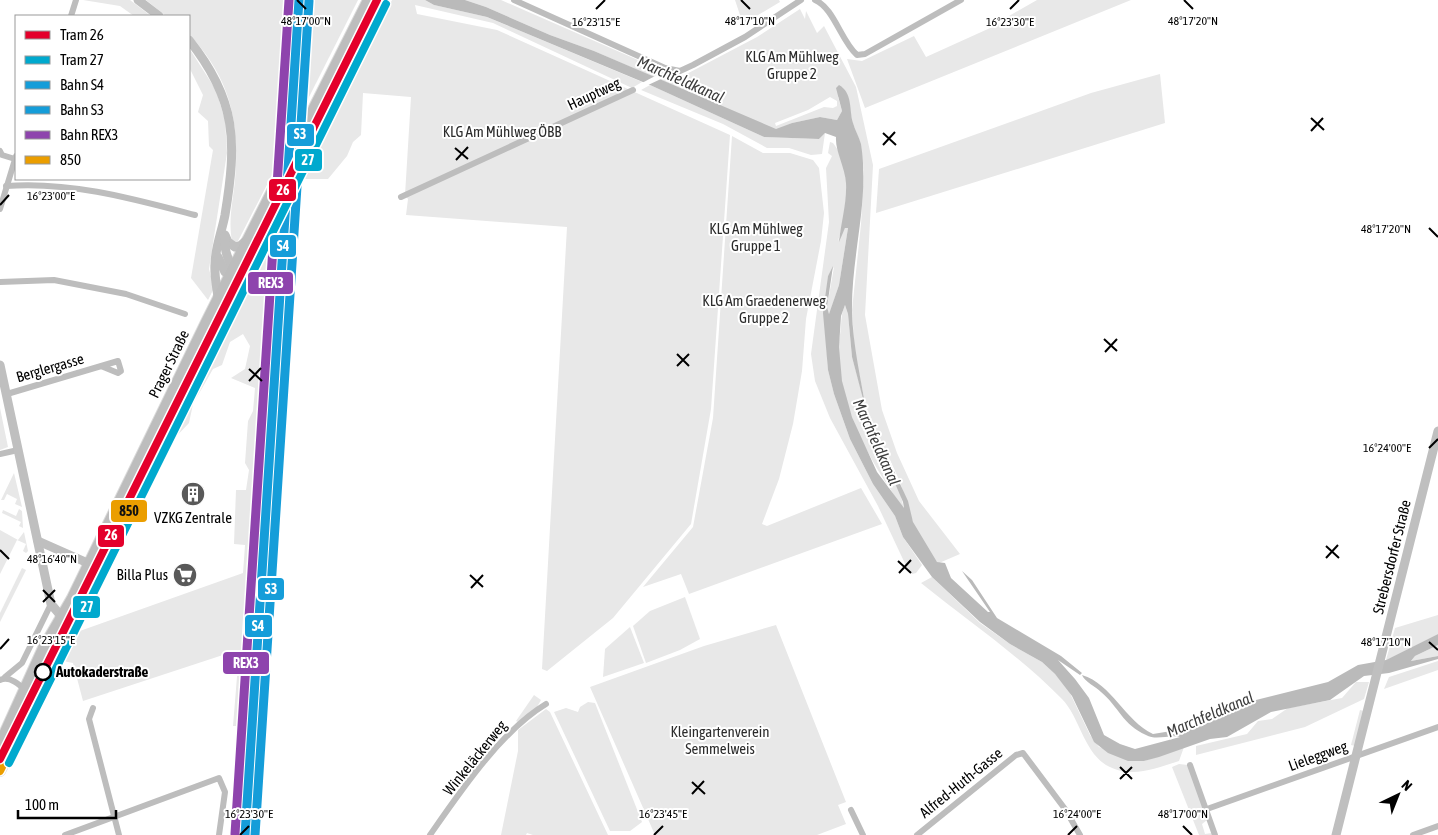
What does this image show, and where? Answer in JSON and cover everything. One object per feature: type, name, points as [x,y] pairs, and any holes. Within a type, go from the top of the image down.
[{"type":"main road","name":"Prager Straße","points":[[0,770],[38,700],[73,623],[94,565],[218,298],[233,275],[250,236],[368,0]]},
{"type":"main road","name":"Prager Straße","points":[[0,743],[43,648],[94,565],[233,300],[382,0]]},
{"type":"street","points":[[71,15],[76,0]]},
{"type":"street","points":[[514,0],[665,68],[680,71],[745,37],[801,0]]},
{"type":"street","points":[[815,0],[826,9],[851,50],[857,55],[865,54],[961,0]]},
{"type":"street","points":[[140,2],[158,15]]},
{"type":"street","points":[[190,41],[207,63],[224,96],[231,122],[232,154],[225,216],[215,263],[218,298]]},
{"type":"street","name":"Hauptweg","points":[[401,197],[633,90]]},
{"type":"street","points":[[0,151],[2,155],[15,158]]},
{"type":"street","points":[[0,209],[15,161]]},
{"type":"street","points":[[6,186],[29,184],[118,195],[195,215]]},
{"type":"street","points":[[225,216],[225,254],[236,288],[233,300]]},
{"type":"street","points":[[225,235],[228,242],[235,247],[244,244],[250,236]]},
{"type":"street","points":[[217,252],[221,268],[233,275],[248,270]]},
{"type":"street","points":[[0,282],[54,280],[126,294],[185,314]]},
{"type":"street","points":[[0,365],[51,604],[61,616],[73,623]]},
{"type":"street","name":"Berglergasse","points":[[6,394],[100,366]]},
{"type":"street","name":"Strebersdorfer Straße","points":[[1336,835],[1438,430]]},
{"type":"street","points":[[0,454],[18,450]]},
{"type":"street","points":[[38,540],[94,565]]},
{"type":"street","points":[[3,679],[22,663],[51,604]]},
{"type":"street","points":[[3,679],[14,680],[24,691],[38,700]]},
{"type":"street","name":"Winkeläckerweg","points":[[430,835],[455,800],[511,730],[546,704]]},
{"type":"street","points":[[93,708],[89,719],[119,835]]},
{"type":"street","name":"Lieleggweg","points":[[1207,809],[1438,727]]},
{"type":"street","name":"Alfred-Huth-Gasse","points":[[916,835],[1016,755],[1023,753],[1064,809],[1080,835]]},
{"type":"street","points":[[1190,765],[1215,835]]},
{"type":"street","points":[[65,835],[219,778],[225,792],[219,835]]},
{"type":"street","points":[[852,810],[863,835]]},
{"type":"street","points":[[1413,835],[1438,826]]},
{"type":"green space","points":[[83,0],[130,0],[150,15],[133,15],[120,6]]},
{"type":"green space","points":[[146,0],[291,0],[289,142],[237,243],[232,241],[230,226],[235,180],[236,138],[229,101],[214,67],[190,35],[190,15],[165,15]]},
{"type":"green space","points":[[310,0],[358,0],[306,103]]},
{"type":"green space","name":"KLG Am Mühlweg ÖBB","points":[[392,0],[425,0],[434,5],[487,17],[642,82],[632,88],[493,23],[415,5],[417,14],[497,30],[730,135],[711,409],[691,524],[613,618],[547,671],[542,669],[567,227],[406,215],[408,199],[405,195],[411,97],[363,93],[361,135],[353,142],[347,156],[328,179],[303,179]]},
{"type":"green space","name":"KLG Am Mühlweg Gruppe 2","points":[[465,0],[501,0],[679,78],[757,37],[800,9],[805,19],[806,11],[817,33],[824,26],[856,87],[873,165],[865,315],[882,410],[897,453],[919,501],[960,554],[939,563],[931,557],[919,537],[899,480],[869,417],[900,492],[904,509],[898,503],[870,456],[860,436],[845,395],[838,354],[845,305],[848,314],[852,357],[867,411],[855,355],[852,310],[861,224],[864,170],[860,142],[852,121],[848,96],[838,97],[842,111],[837,120],[820,117],[792,123],[776,130],[594,51],[550,35],[486,7]],"holes":[[[830,97],[837,101],[837,106],[833,108],[824,107],[776,126],[775,123],[808,110]]]},
{"type":"green space","points":[[735,0],[779,0],[780,2],[743,24]]},
{"type":"green space","points":[[1037,0],[1131,0],[865,108],[847,59],[862,61],[914,36],[926,57],[1010,19],[1009,16]]},
{"type":"green space","points":[[190,50],[216,90],[225,120],[227,153],[209,269],[214,288],[208,300],[191,278],[213,150],[209,146],[208,121],[198,112],[203,95],[190,69]]},
{"type":"green space","points":[[1160,74],[1165,123],[876,213],[879,169],[1091,93]]},
{"type":"green space","points":[[650,85],[764,137],[819,139],[825,133],[822,154],[811,155],[789,148],[767,148],[723,124],[641,90]]},
{"type":"green space","points":[[732,136],[763,153],[790,153],[813,160],[819,168],[824,213],[821,241],[806,319],[802,371],[793,424],[779,479],[762,524],[767,526],[861,488],[882,524],[689,594],[681,574],[643,587],[693,527],[713,418]]},
{"type":"green space","points":[[830,142],[833,143],[839,153],[846,177],[846,204],[838,241],[845,228],[848,228],[839,285],[829,315],[827,307],[834,267],[828,276],[825,325],[828,370],[834,394],[850,439],[873,484],[895,516],[903,537],[922,565],[916,573],[912,574],[908,570],[878,506],[830,418],[815,381],[811,354],[829,222],[826,168],[832,156],[828,153]]},
{"type":"green space","points":[[283,214],[251,694],[244,726],[233,726],[239,652],[229,653],[83,701],[73,663],[63,661],[77,632],[243,573],[245,545],[234,544],[236,490],[246,490],[249,470],[245,463],[248,421],[253,411],[255,388],[231,378],[245,369],[250,346],[243,334],[230,342],[222,365],[213,369],[193,404],[189,423],[171,442]]},
{"type":"green space","points":[[0,408],[8,447],[0,450]]},
{"type":"green space","points":[[14,473],[22,507],[15,504],[17,499],[7,494],[4,500],[1,500]]},
{"type":"green space","points":[[19,509],[22,511],[23,528],[19,526],[21,522],[2,513],[3,510],[16,516]]},
{"type":"green space","points":[[0,530],[18,540],[24,532],[28,551],[26,553],[23,551],[26,544],[17,540],[0,574]]},
{"type":"green space","points":[[22,568],[26,570],[0,622],[0,613]]},
{"type":"green space","points":[[932,577],[980,623],[1010,644],[1042,662],[1055,674],[1067,687],[1090,735],[1099,747],[1144,761],[1184,747],[1179,761],[1152,769],[1133,772],[1115,769],[1106,765],[1092,751],[1073,715],[1062,699],[1011,653],[921,583]]},
{"type":"green space","points":[[685,597],[700,639],[680,650],[646,663],[633,626],[650,611]]},
{"type":"green space","points":[[1438,615],[1438,634],[1386,660],[1395,628]]},
{"type":"green space","name":"Kleingartenverein Semmelweis","points":[[776,625],[846,802],[838,805],[846,824],[817,835],[655,835],[590,687],[704,646]]},
{"type":"green space","points":[[630,627],[644,663],[603,677],[605,649]]},
{"type":"green space","points":[[1438,645],[1438,656],[1411,661],[1415,656]]},
{"type":"green space","points":[[1438,661],[1438,670],[1384,689],[1389,677]]},
{"type":"green space","points":[[1356,682],[1369,682],[1364,699],[1305,727],[1196,755],[1196,746],[1247,734],[1258,721],[1272,719],[1288,708],[1342,698]]},
{"type":"green space","points":[[534,695],[541,700],[537,707],[518,722],[516,721]]},
{"type":"green space","points":[[588,702],[595,703],[642,822],[630,831],[610,831],[554,712],[566,708],[578,712],[580,707]]},
{"type":"green space","points":[[546,709],[550,712],[608,835],[533,835],[527,833],[526,835],[501,835],[518,751],[518,730]]},
{"type":"green space","points":[[1360,710],[1364,711],[1355,746],[1351,745]]},
{"type":"green space","points":[[1179,764],[1188,765],[1207,820],[1202,824],[1205,834],[1212,833],[1213,835],[1199,835],[1172,767]]},
{"type":"shaded area","points":[[425,0],[465,0],[486,7],[776,129],[792,123],[820,117],[837,120],[842,111],[836,88],[839,85],[847,92],[853,123],[861,144],[863,165],[862,207],[852,291],[852,312],[856,350],[867,414],[852,357],[848,314],[845,305],[841,316],[839,347],[842,381],[852,417],[877,472],[904,508],[871,427],[869,417],[908,501],[913,522],[937,562],[945,563],[951,578],[988,612],[990,612],[962,571],[972,580],[997,618],[1061,656],[1082,673],[1080,675],[1058,660],[1089,698],[1104,735],[1120,744],[1135,749],[1180,737],[1150,737],[1138,731],[1126,721],[1107,697],[1082,675],[1102,686],[1134,721],[1153,734],[1202,726],[1240,704],[1328,682],[1358,665],[1386,660],[1438,634],[1438,645],[1415,656],[1411,661],[1438,656],[1438,659],[1389,673],[1364,676],[1330,700],[1271,712],[1227,737],[1210,739],[1159,757],[1144,761],[1128,761],[1108,753],[1094,742],[1072,696],[1055,674],[1042,662],[1010,644],[980,622],[932,577],[903,537],[895,516],[873,484],[850,439],[834,394],[828,370],[823,313],[828,276],[833,266],[827,307],[829,314],[839,285],[848,228],[845,228],[839,242],[845,205],[846,183],[836,137],[825,133],[819,139],[764,137],[650,85],[487,17],[434,5]]},
{"type":"pier","points":[[657,75],[663,78],[646,86],[640,84]]},
{"type":"railway","points":[[292,115],[291,68],[294,0]]},
{"type":"tram line","name":"26","points":[[0,759],[377,0]]},
{"type":"tram line","name":"27","points":[[9,763],[386,4]]},
{"type":"rail line","name":"REX3","points":[[235,834],[289,0]]},
{"type":"rail line","name":"S4","points":[[245,835],[299,0]]},
{"type":"rail line","name":"S3","points":[[255,835],[309,1]]},
{"type":"transit line","name":"850","points":[[0,771],[382,0]]},
{"type":"place","name":"VZKG Zentrale","points":[[193,494]]},
{"type":"place","name":"Billa Plus","points":[[185,575]]},
{"type":"place","name":"Autokaderstraße","points":[[43,672]]},
{"type":"water label","name":"Marchfeldkanal","points":[[681,79]]},
{"type":"water label","name":"Marchfeldkanal","points":[[877,442]]},
{"type":"water label","name":"Marchfeldkanal","points":[[1210,714]]},
{"type":"park label","name":"KLG Am Mühlweg Gruppe 1","points":[[756,238]]},
{"type":"park label","name":"KLG Am Graedenerweg Gruppe 2","points":[[764,310]]}]
